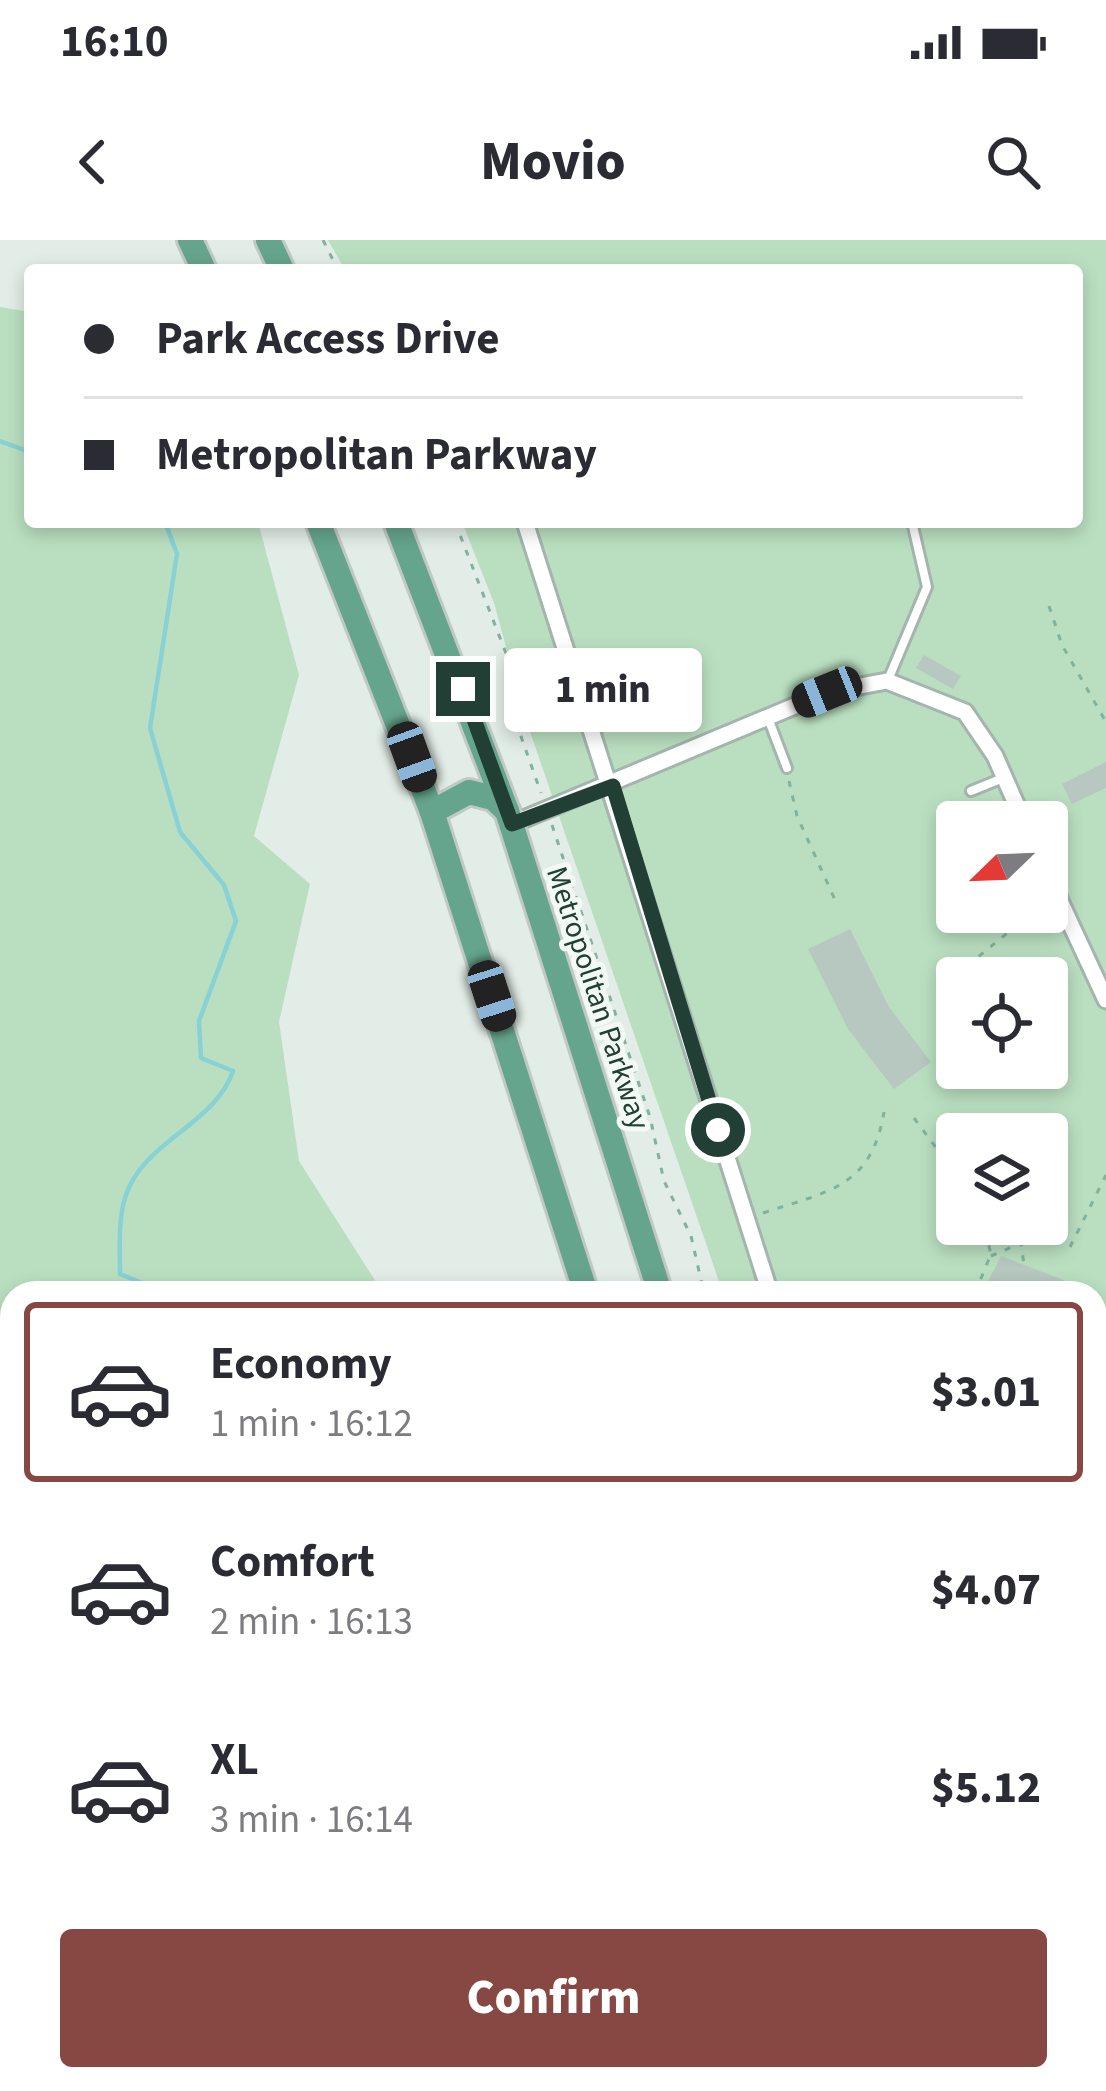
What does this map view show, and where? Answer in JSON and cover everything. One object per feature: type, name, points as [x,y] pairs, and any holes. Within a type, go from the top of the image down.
[{"type":"main road","points":[[320,528],[432,812],[582,1281]]},
{"type":"main road","name":"Metropolitan Parkway","points":[[398,528],[510,818],[656,1281]]},
{"type":"main road","points":[[432,812],[469,792],[493,798],[510,818]]},
{"type":"street","points":[[527,528],[613,786],[766,1281]]},
{"type":"street","points":[[510,818],[548,812],[827,692],[887,681],[964,712],[1015,801]]},
{"type":"street","points":[[1068,919],[1106,1000]]},
{"type":"lane","points":[[887,681],[928,587],[913,528]]},
{"type":"lane","points":[[767,716],[788,768]]},
{"type":"lane","points":[[971,791],[1004,777]]},
{"type":"path","points":[[457,528],[508,662],[517,724],[650,1117],[664,1181],[691,1237],[701,1281]]},
{"type":"path","points":[[1049,606],[1062,645],[1103,708],[1106,722]]},
{"type":"path","points":[[788,768],[797,816],[836,902]]},
{"type":"path","points":[[979,957],[1008,933]]},
{"type":"path","points":[[746,1217],[801,1200],[861,1173],[877,1148],[884,1112]]},
{"type":"path","points":[[914,1118],[936,1147]]},
{"type":"path","points":[[1070,1247],[1106,1175]]},
{"type":"path","points":[[990,1257],[1021,1243],[1024,1265]]},
{"type":"path","points":[[980,1281],[990,1257],[987,1245]]},
{"type":"green space","points":[[328,240],[1106,240],[1106,1281],[719,1281],[526,720],[494,603],[464,528],[1083,528],[1083,264],[342,264]]},
{"type":"green space","points":[[0,307],[24,311],[24,528],[260,528],[299,675],[254,836],[310,884],[279,1022],[299,1161],[375,1281],[0,1281]]},
{"type":"building","points":[[924,655],[961,676],[953,689],[916,668]]},
{"type":"building","points":[[1106,762],[1106,788],[1072,804],[1062,784]]},
{"type":"building","points":[[850,929],[889,1007],[931,1062],[894,1089],[848,1029],[808,949]]},
{"type":"building","points":[[1001,1256],[1066,1281],[988,1281]]},
{"type":"waterway","points":[[0,441],[24,450]]},
{"type":"waterway","points":[[138,1281],[120,1274],[121,1216],[133,1179],[161,1147],[211,1106],[233,1071],[201,1058],[199,1021],[236,921],[224,885],[180,832],[150,728],[177,554],[167,528]]},
{"type":"route","points":[[463,689],[512,824],[613,786],[718,1130]]}]
